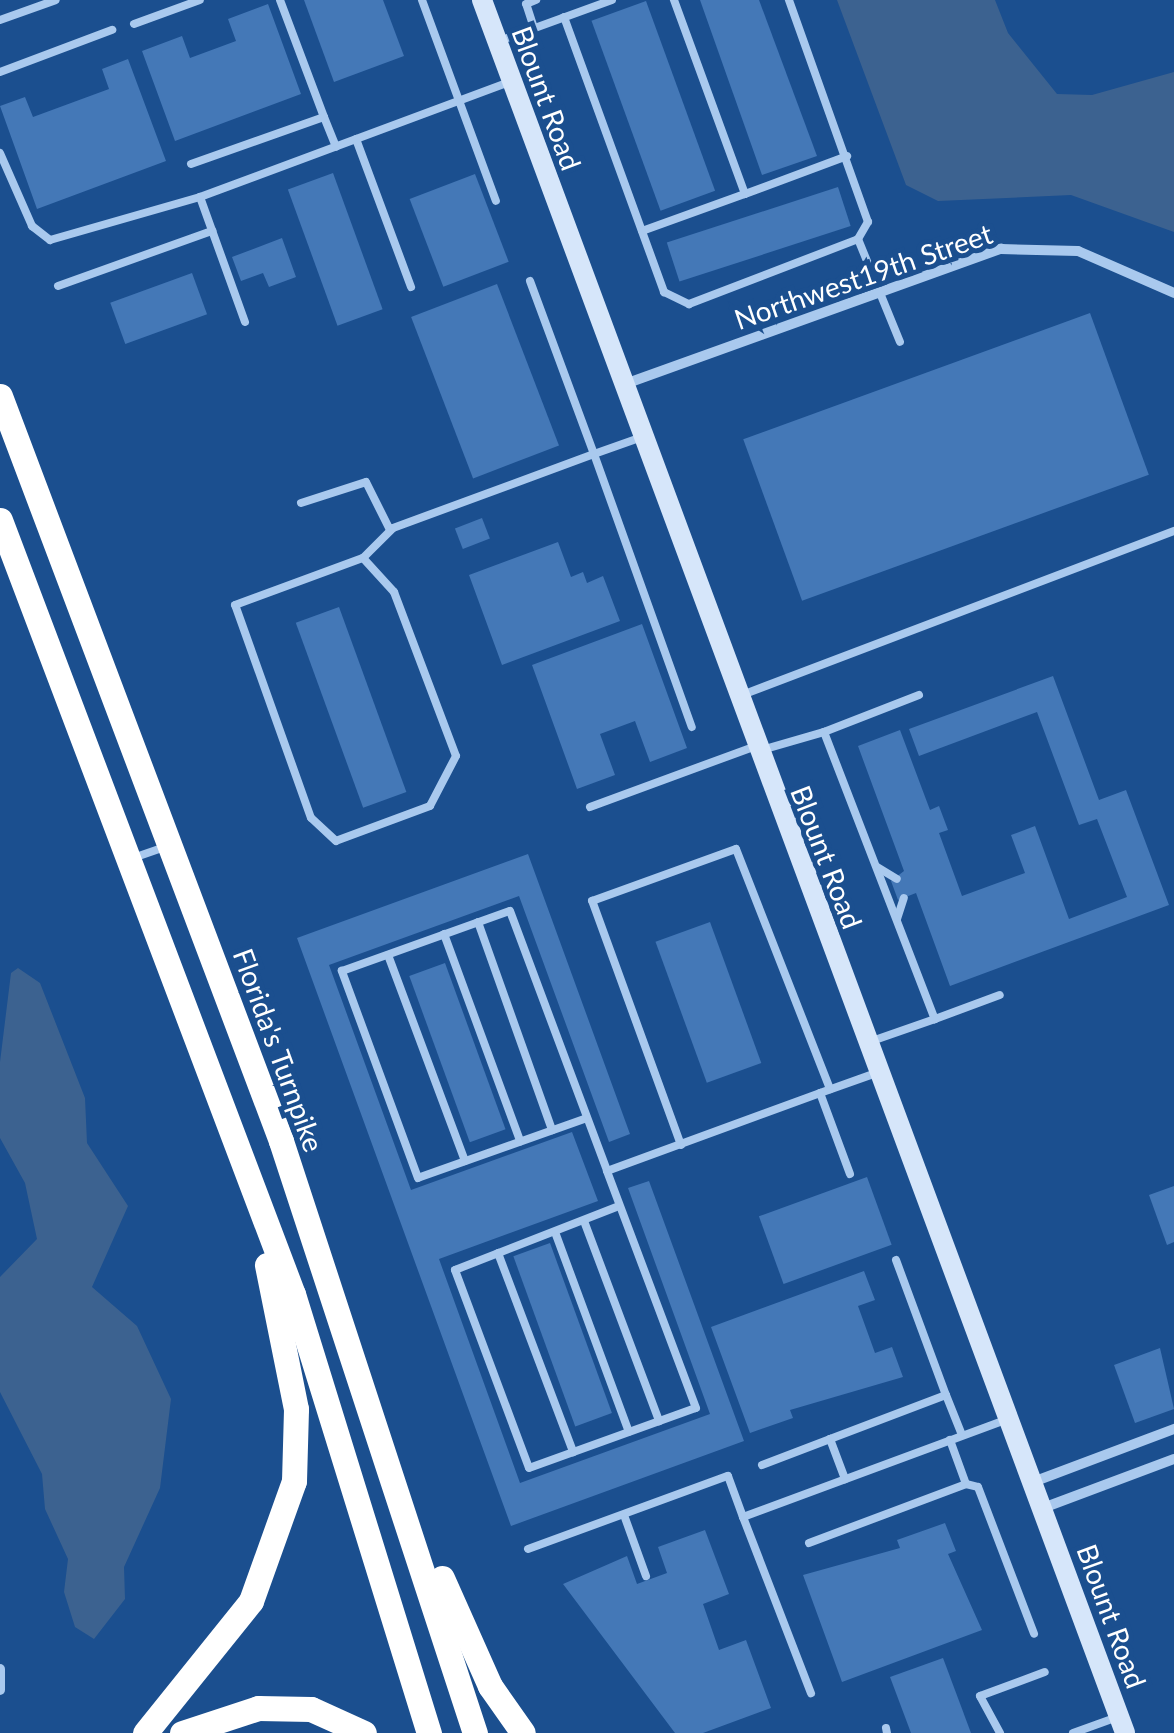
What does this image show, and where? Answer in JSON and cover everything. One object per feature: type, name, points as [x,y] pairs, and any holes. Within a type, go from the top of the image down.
[{"type":"highway","name":"Florida's Turnpike","points":[[0,396],[171,844],[404,1496],[474,1733]]},
{"type":"highway","points":[[0,520],[254,1206],[293,1294],[429,1733]]},
{"type":"highway","points":[[145,1733],[252,1601],[294,1481],[296,1409],[254,1206]]},
{"type":"highway","points":[[404,1496],[490,1686],[523,1733]]},
{"type":"highway","points":[[182,1733],[258,1708],[310,1710],[364,1733]]},
{"type":"street","name":"Blount Road","points":[[482,0],[737,697],[1122,1725]]},
{"type":"street","name":"Northwest19th Street","points":[[624,385],[984,253],[1038,248],[1099,257],[1174,293]]},
{"type":"street","points":[[1033,1482],[1174,1429]]},
{"type":"street","points":[[1043,1508],[1174,1460]]},
{"type":"street","points":[[0,1669],[0,1690]]},
{"type":"lane","points":[[0,20],[56,0]]},
{"type":"lane","points":[[134,24],[200,0]]},
{"type":"lane","points":[[280,0],[336,147]]},
{"type":"lane","points":[[422,0],[496,201]]},
{"type":"lane","points":[[534,28],[526,4],[536,0]]},
{"type":"lane","points":[[497,42],[612,0]]},
{"type":"lane","points":[[674,0],[745,194]]},
{"type":"lane","points":[[564,17],[664,292],[681,304],[858,239],[869,216],[788,0]]},
{"type":"lane","points":[[0,72],[112,30]]},
{"type":"lane","points":[[0,153],[32,226],[50,240],[200,197],[512,81]]},
{"type":"lane","points":[[191,164],[324,117]]},
{"type":"lane","points":[[356,139],[410,287]]},
{"type":"lane","points":[[642,231],[848,156]]},
{"type":"lane","points":[[200,197],[245,322]]},
{"type":"lane","points":[[58,286],[212,231]]},
{"type":"lane","points":[[858,239],[900,342]]},
{"type":"lane","points":[[530,281],[692,727]]},
{"type":"lane","points":[[363,558],[394,592],[456,756],[430,806],[336,841],[311,818],[235,605],[363,558],[390,530],[642,437]]},
{"type":"lane","points":[[301,503],[366,482],[390,530]]},
{"type":"lane","points":[[737,697],[1174,531]]},
{"type":"lane","points":[[590,807],[757,748],[824,732],[919,695]]},
{"type":"lane","points":[[824,732],[936,1019]]},
{"type":"lane","points":[[125,861],[171,844]]},
{"type":"lane","points":[[681,1144],[592,901],[736,848],[830,1090]]},
{"type":"lane","points":[[877,868],[897,879]]},
{"type":"lane","points":[[896,919],[904,898]]},
{"type":"lane","points":[[587,1118],[418,1178],[342,970],[510,910],[696,1408],[529,1468],[454,1270],[619,1206]]},
{"type":"lane","points":[[478,922],[552,1130]]},
{"type":"lane","points":[[444,934],[520,1142]]},
{"type":"lane","points":[[388,954],[466,1161]]},
{"type":"lane","points":[[868,1042],[1000,995]]},
{"type":"lane","points":[[607,1171],[879,1072]]},
{"type":"lane","points":[[820,1093],[850,1174]]},
{"type":"lane","points":[[584,1221],[659,1422]]},
{"type":"lane","points":[[555,1232],[629,1432]]},
{"type":"lane","points":[[498,1253],[573,1452]]},
{"type":"lane","points":[[896,1260],[962,1435]]},
{"type":"lane","points":[[762,1465],[946,1395]]},
{"type":"lane","points":[[742,1516],[1009,1418]]},
{"type":"lane","points":[[830,1439],[845,1479]]},
{"type":"lane","points":[[950,1440],[966,1484]]},
{"type":"lane","points":[[528,1549],[728,1476],[812,1693]]},
{"type":"lane","points":[[809,1543],[966,1484],[978,1487],[1034,1634]]},
{"type":"lane","points":[[624,1515],[646,1576]]},
{"type":"lane","points":[[1000,1733],[980,1696],[1045,1672]]},
{"type":"lane","points":[[1073,1733],[1122,1725]]},
{"type":"water","points":[[837,0],[995,0],[1008,33],[1057,94],[1092,95],[1174,72],[1174,232],[1071,195],[938,201],[906,185]]},
{"type":"water","points":[[18,968],[40,983],[85,1098],[87,1143],[128,1206],[92,1287],[137,1326],[171,1399],[160,1488],[124,1567],[125,1599],[94,1639],[75,1627],[64,1592],[68,1559],[45,1509],[42,1474],[0,1392],[0,1277],[37,1239],[25,1183],[0,1138],[0,1062],[11,973]]},
{"type":"building","points":[[304,0],[383,0],[404,56],[334,82]]},
{"type":"building","points":[[700,0],[759,0],[817,156],[762,175]]},
{"type":"building","points":[[646,1],[715,191],[661,211],[591,21]]},
{"type":"building","points":[[268,4],[301,94],[175,141],[142,51],[182,36],[190,58],[236,41],[228,19]]},
{"type":"building","points":[[128,59],[166,161],[37,209],[0,106],[25,97],[33,117],[109,89],[102,69]]},
{"type":"building","points":[[333,173],[383,309],[337,326],[288,189]]},
{"type":"building","points":[[475,174],[509,262],[443,287],[410,199]]},
{"type":"building","points":[[838,187],[851,226],[679,282],[667,243]]},
{"type":"building","points":[[282,238],[296,277],[269,287],[263,273],[241,281],[232,257]]},
{"type":"building","points":[[192,273],[207,314],[125,344],[110,303]]},
{"type":"building","points":[[497,284],[559,446],[473,478],[411,317]]},
{"type":"building","points":[[1090,313],[1149,475],[802,601],[743,439]]},
{"type":"building","points":[[482,518],[490,539],[463,549],[455,528]]},
{"type":"building","points":[[558,542],[571,577],[583,572],[587,583],[603,576],[620,621],[502,665],[469,575]]},
{"type":"building","points":[[339,607],[406,792],[363,808],[296,623]]},
{"type":"building","points":[[642,624],[687,748],[650,762],[635,721],[600,734],[615,775],[577,789],[532,665]]},
{"type":"building","points":[[1053,676],[1099,800],[1126,790],[1169,905],[950,986],[916,893],[898,900],[891,881],[904,871],[858,746],[900,730],[930,810],[939,806],[948,830],[939,833],[962,896],[1025,873],[1011,835],[1035,826],[1069,919],[1127,897],[1097,819],[1079,825],[1037,712],[919,756],[909,729]]},
{"type":"building","points":[[528,854],[630,1134],[609,1142],[519,896],[329,965],[411,1190],[572,1132],[598,1201],[439,1259],[520,1483],[710,1414],[628,1188],[649,1181],[744,1441],[511,1526],[297,938]]},
{"type":"building","points":[[710,922],[761,1063],[707,1083],[655,942]]},
{"type":"building","points":[[445,963],[506,1129],[470,1142],[409,976]]},
{"type":"building","points":[[867,1177],[892,1245],[784,1284],[759,1216]]},
{"type":"building","points":[[1174,1186],[1174,1242],[1167,1245],[1149,1195]]},
{"type":"building","points":[[550,1243],[612,1413],[575,1426],[513,1256]]},
{"type":"building","points":[[864,1271],[875,1300],[858,1306],[875,1353],[892,1347],[903,1377],[790,1410],[793,1418],[750,1433],[711,1327]]},
{"type":"building","points":[[1160,1348],[1174,1409],[1135,1423],[1114,1365]]},
{"type":"building","points":[[945,1523],[956,1551],[948,1554],[982,1630],[842,1682],[803,1575],[900,1548],[897,1540]]},
{"type":"building","points":[[705,1530],[729,1594],[703,1604],[719,1650],[746,1640],[771,1708],[703,1733],[675,1733],[563,1584],[627,1556],[637,1584],[667,1573],[658,1547]]},
{"type":"building","points":[[943,1658],[971,1733],[911,1733],[890,1677]]}]
